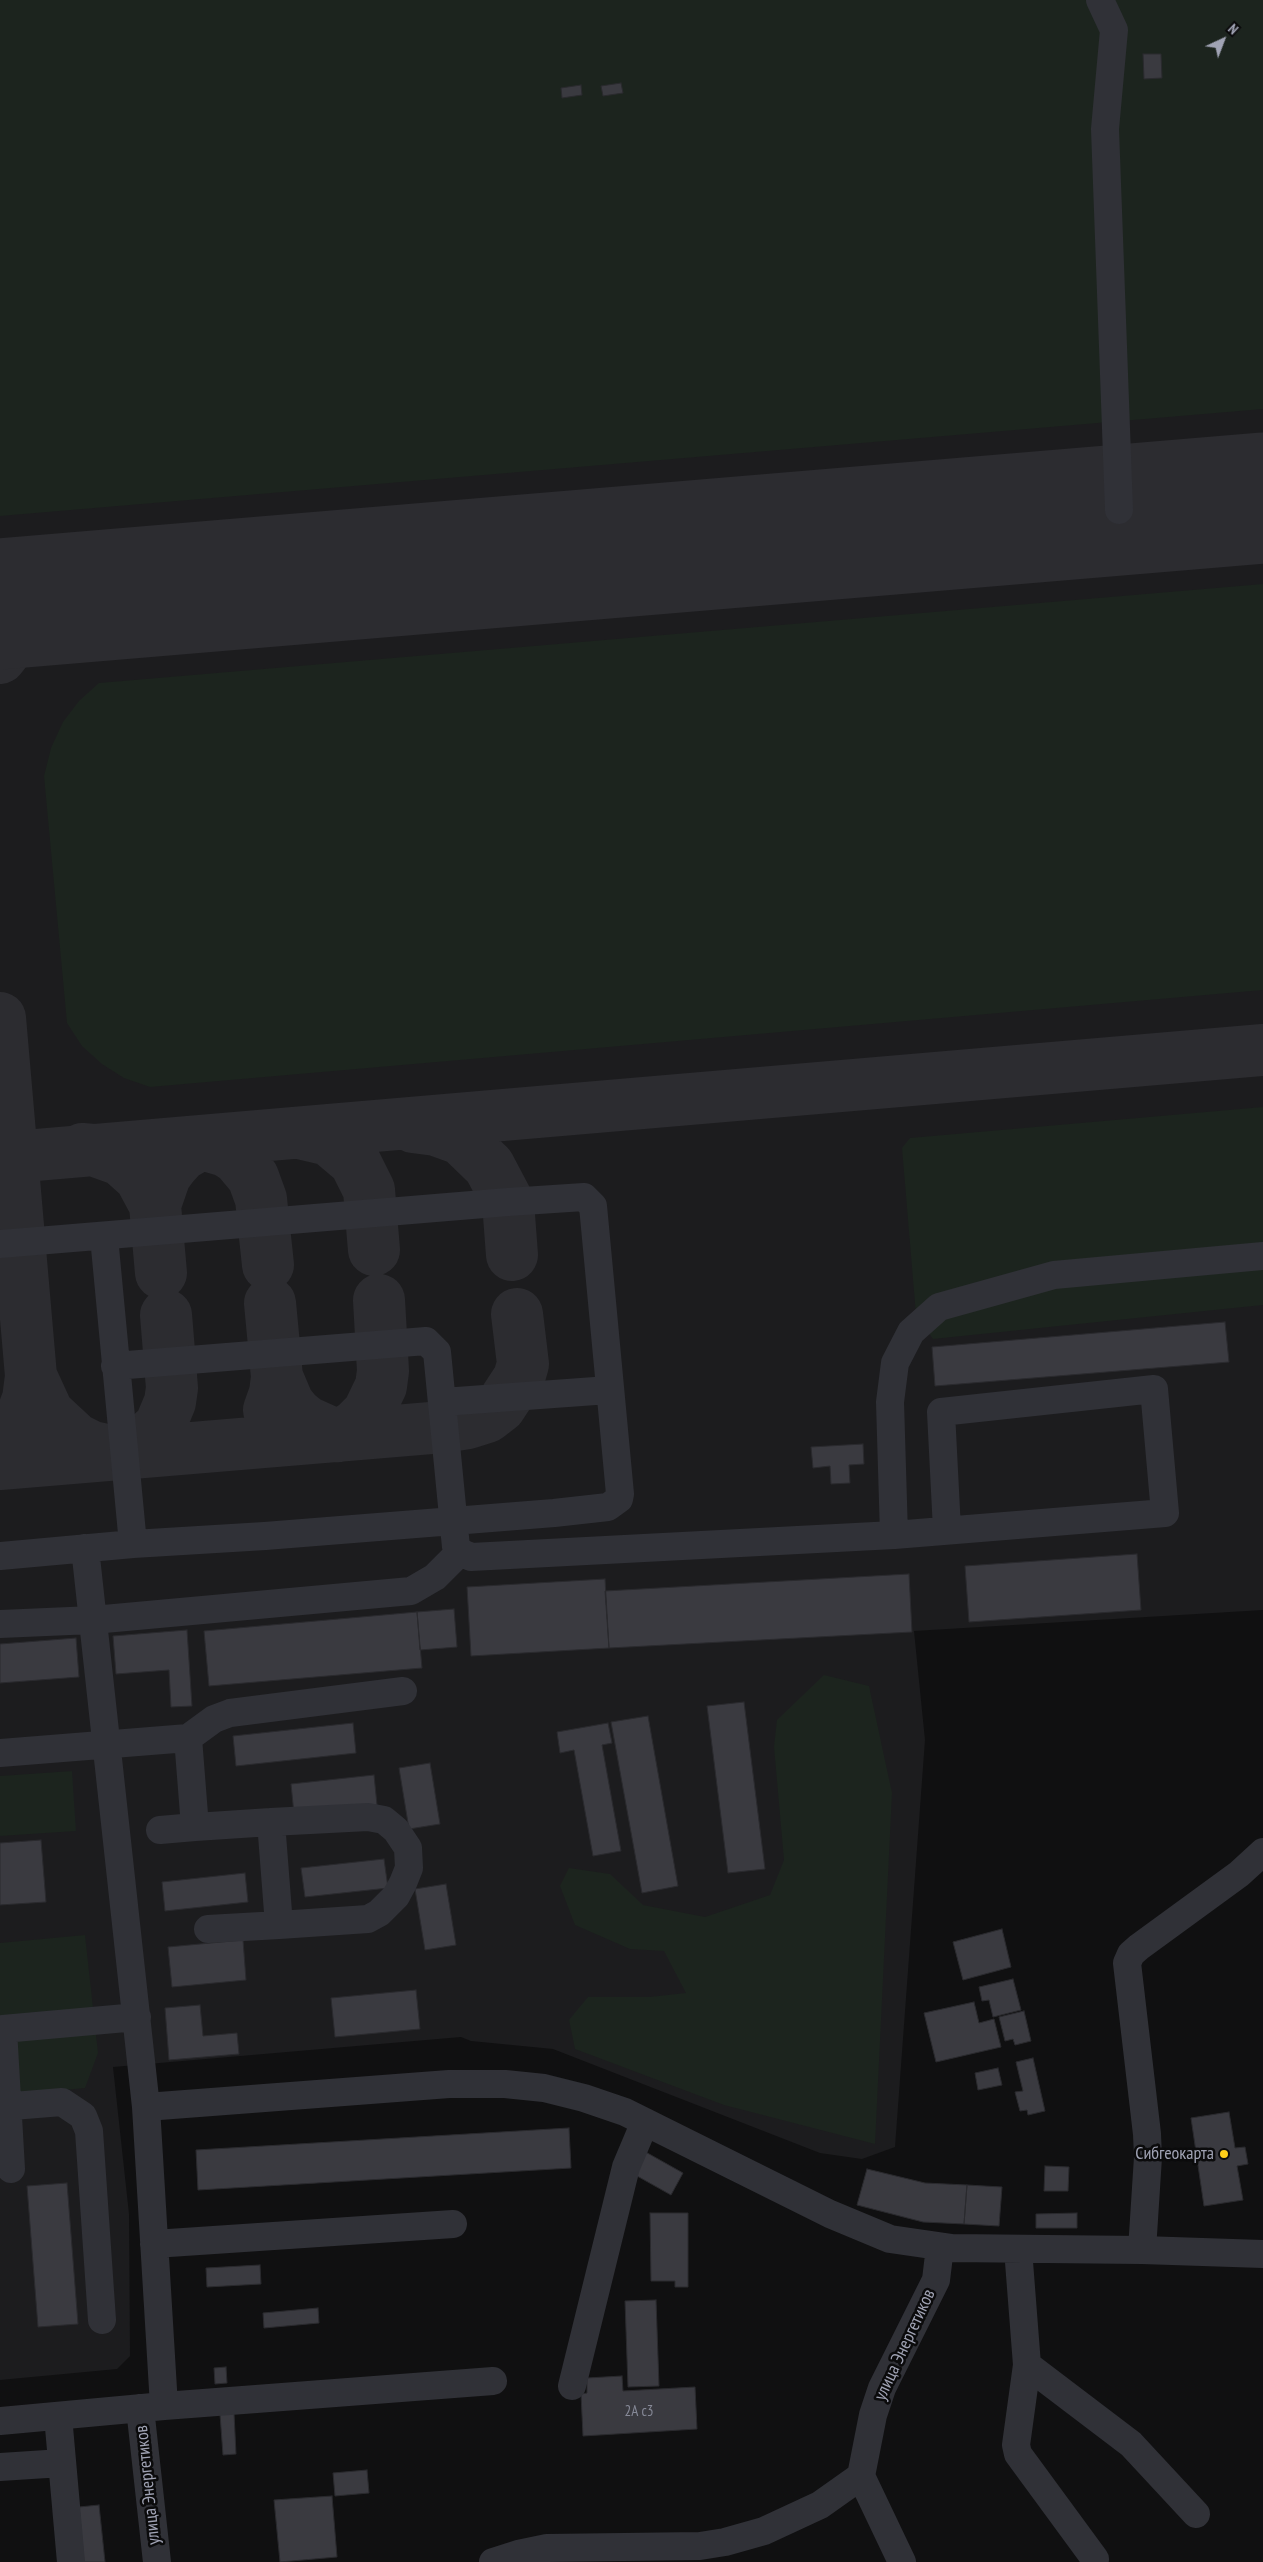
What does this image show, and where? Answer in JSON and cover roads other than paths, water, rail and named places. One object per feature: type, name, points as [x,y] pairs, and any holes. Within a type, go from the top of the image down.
[{"type":"street","points":[[1100,0],[1114,30],[1105,129],[1119,510]]},
{"type":"street","points":[[0,1244],[584,1197],[593,1206],[620,1494],[614,1504],[599,1508],[0,1556]]},
{"type":"street","points":[[104,1237],[133,1544]]},
{"type":"street","points":[[894,1535],[890,1402],[895,1363],[911,1332],[939,1307],[1054,1275],[1263,1256]]},
{"type":"street","points":[[115,1366],[420,1340],[432,1345],[436,1352],[443,1402],[452,1521],[456,1548],[471,1557],[894,1535],[1165,1513],[1154,1389],[941,1412],[948,1530]]},
{"type":"street","points":[[443,1402],[609,1390]]},
{"type":"street","name":"улица Энергетиков","points":[[84,1548],[146,2107],[154,2244],[152,2407],[157,2562]]},
{"type":"street","points":[[0,1624],[93,1620],[411,1591],[435,1577],[460,1552]]},
{"type":"street","points":[[0,1752],[188,1738],[214,1719],[230,1713],[403,1691]]},
{"type":"street","points":[[188,1738],[195,1827]]},
{"type":"street","points":[[160,1830],[368,1817],[384,1820],[396,1830],[408,1848],[409,1868],[396,1896],[379,1913],[368,1919],[208,1929]]},
{"type":"street","points":[[272,1822],[279,1925]]},
{"type":"street","points":[[1142,2250],[1148,2157],[1147,2134],[1127,1963],[1131,1954],[1139,1947],[1232,1880],[1263,1852]]},
{"type":"street","points":[[11,2169],[3,2107],[1,2030],[137,2017]]},
{"type":"street","points":[[146,2107],[449,2084],[505,2084],[544,2088],[584,2098],[625,2112],[860,2228],[890,2239],[940,2247],[1018,2249],[1142,2250],[1262,2248]]},
{"type":"street","points":[[3,2107],[62,2102],[83,2116],[89,2131],[102,2320]]},
{"type":"street","points":[[572,2386],[626,2167],[645,2122]]},
{"type":"street","points":[[154,2244],[453,2224]]},
{"type":"street","name":"улица Энергетиков","points":[[861,2476],[873,2414],[882,2388],[936,2280],[940,2247]]},
{"type":"street","points":[[1018,2249],[1027,2365],[1016,2445],[1018,2454],[1095,2559]]},
{"type":"street","points":[[1027,2365],[1131,2444],[1196,2514]]},
{"type":"street","points":[[0,2421],[152,2407],[494,2381]]},
{"type":"street","points":[[58,2416],[71,2562]]},
{"type":"street","points":[[0,2467],[62,2463]]},
{"type":"street","points":[[494,2562],[518,2554],[547,2548],[596,2555],[725,2542],[764,2531],[820,2505],[861,2476],[902,2562]]},
{"type":"place","name":"Сибгеокарта","points":[[1224,2154]]}]
